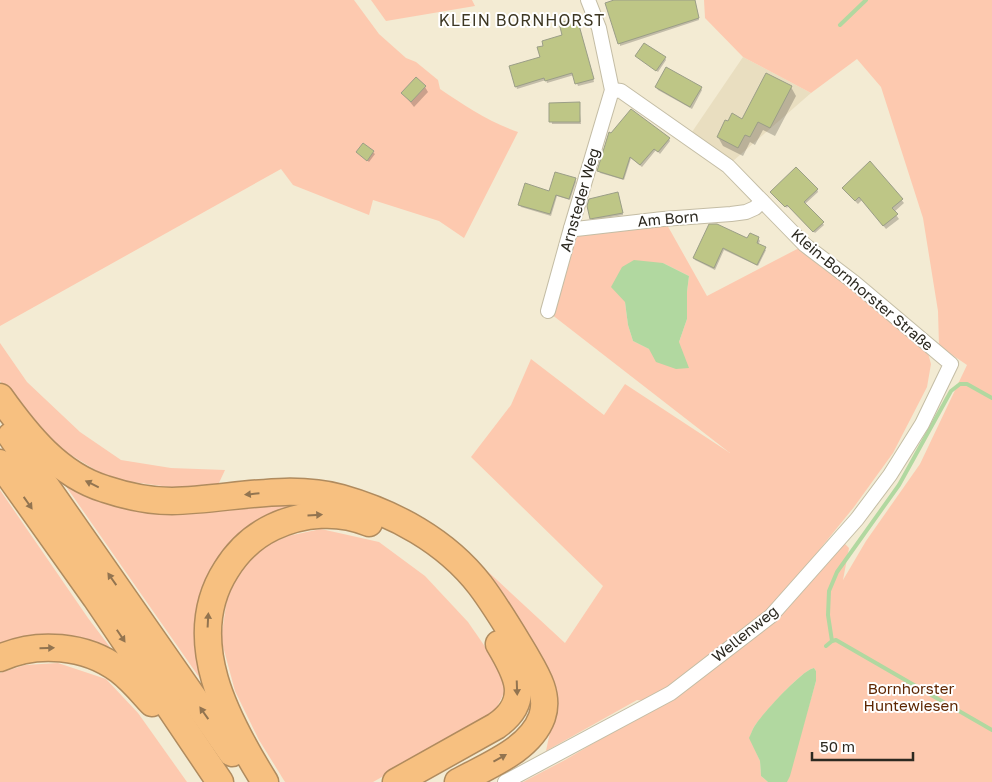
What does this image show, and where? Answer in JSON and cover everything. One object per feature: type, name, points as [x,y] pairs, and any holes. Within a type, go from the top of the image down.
[{"type":"highway","points":[[0,397],[38,446],[59,464],[103,489],[138,498],[170,501],[284,491],[313,493],[339,498],[375,508],[400,520],[429,538],[457,561],[479,584],[506,623],[538,677],[544,696],[544,705],[539,723],[530,739],[515,750],[458,782]]},
{"type":"highway","points":[[0,419],[260,781]]},
{"type":"highway","points":[[0,463],[96,598],[220,782]]},
{"type":"highway","points":[[260,781],[225,708],[211,668],[208,636],[209,611],[216,585],[231,561],[248,544],[267,530],[289,520],[324,515],[341,516],[364,521],[390,532],[416,548],[448,575],[465,592],[479,611],[512,666],[517,678],[518,692],[516,705],[504,721],[396,782]]},
{"type":"highway","points":[[0,658],[22,650],[50,647],[74,650],[100,658],[118,669],[139,688],[154,706],[199,771],[220,782]]},
{"type":"street","points":[[588,0],[599,28],[612,90]]},
{"type":"street","name":"Klein-Bornhorster Straße","points":[[612,90],[621,91],[728,166],[805,245],[855,283],[951,364]]},
{"type":"street","name":"Arnsteder Weg","points":[[548,311],[612,90]]},
{"type":"street","name":"Am Born","points":[[571,228],[746,212],[755,208],[762,201]]},
{"type":"street","name":"Wellenweg","points":[[505,782],[671,693],[771,616],[857,519],[890,475],[922,424],[951,364]]},
{"type":"shaded area","points":[[743,57],[811,93],[733,161],[692,132]]},
{"type":"shaded area","points":[[634,260],[663,263],[689,276],[687,319],[679,342],[689,368],[676,369],[656,362],[649,349],[633,341],[628,325],[625,302],[611,287],[622,267]]},
{"type":"shaded area","points":[[814,668],[816,671],[816,681],[790,776],[787,782],[768,782],[761,776],[760,761],[749,738],[753,728],[792,684]]},
{"type":"green space","points":[[0,0],[354,0],[379,34],[406,58],[416,62],[438,80],[440,89],[487,118],[518,132],[464,238],[439,221],[373,200],[369,215],[293,185],[281,169],[0,326]]},
{"type":"green space","points":[[371,0],[472,0],[475,6],[386,21]]},
{"type":"green space","name":"Bornhorster Huntewiesen","points":[[704,0],[992,0],[992,782],[787,782],[816,681],[816,671],[814,668],[801,676],[782,694],[758,721],[752,731],[750,738],[760,761],[761,776],[768,782],[523,782],[565,760],[684,690],[773,621],[845,544],[849,548],[843,580],[866,541],[920,464],[967,365],[939,346],[938,311],[923,218],[881,87],[857,59],[811,93],[743,57],[705,18]]},
{"type":"green space","points":[[666,223],[707,296],[801,247],[928,353],[931,364],[927,387],[893,453],[854,507],[768,613],[672,686],[646,701],[637,700],[546,751],[552,722],[516,615],[484,568],[565,643],[603,586],[471,457],[511,405],[531,359],[604,415],[625,384],[730,453],[551,314],[575,232]],"holes":[[[663,263],[689,276],[687,319],[679,342],[649,349],[633,341],[628,325],[625,302]]]},
{"type":"green space","points":[[0,343],[27,382],[80,432],[121,460],[171,468],[225,470],[218,485],[192,490],[110,479],[45,439],[0,381]]},
{"type":"green space","points":[[49,462],[73,480],[337,505],[278,514],[210,580],[222,710]]},
{"type":"green space","points":[[0,490],[88,618],[125,667],[0,648]]},
{"type":"green space","points":[[321,529],[379,542],[425,576],[468,622],[497,664],[506,689],[493,715],[373,782],[285,782],[259,740],[235,691],[221,639],[228,592],[247,560],[268,545],[288,536]]},
{"type":"green space","points":[[58,663],[106,679],[138,713],[187,782],[0,782],[0,673],[25,665]]},
{"type":"building","points":[[614,0],[695,0],[699,18],[618,44],[605,3]]},
{"type":"building","points":[[577,18],[594,79],[575,84],[572,73],[545,81],[544,78],[515,87],[509,66],[540,57],[537,47],[543,46],[542,41],[562,35],[559,23]]},
{"type":"building","points":[[644,43],[666,57],[656,71],[635,56]]},
{"type":"building","points":[[666,67],[702,87],[690,107],[655,87]]},
{"type":"building","points":[[766,73],[792,86],[770,128],[758,122],[750,137],[745,135],[738,148],[717,137],[725,120],[728,121],[732,113],[742,119]]},
{"type":"building","points":[[416,77],[426,86],[411,102],[401,93]]},
{"type":"building","points":[[580,102],[580,122],[549,122],[549,103]]},
{"type":"building","points":[[631,109],[670,138],[658,152],[654,149],[640,165],[630,157],[623,179],[597,171],[609,132],[611,133]]},
{"type":"building","points":[[363,143],[374,151],[367,161],[356,152]]},
{"type":"building","points":[[870,161],[903,199],[892,208],[898,214],[883,226],[859,197],[855,201],[842,188]]},
{"type":"building","points":[[796,167],[818,189],[804,202],[824,222],[813,232],[787,205],[785,207],[770,192]]},
{"type":"building","points":[[555,172],[576,178],[569,199],[556,195],[550,214],[518,205],[525,183],[549,191]]},
{"type":"building","points":[[618,192],[623,213],[590,219],[587,206],[589,199]]},
{"type":"building","points":[[709,224],[717,224],[747,238],[750,233],[759,237],[757,243],[766,247],[757,265],[723,248],[714,268],[693,258]]},
{"type":"waterway","points":[[840,25],[866,0]]},
{"type":"waterway","points":[[826,646],[832,641],[828,615],[829,591],[837,572],[899,485],[951,391],[960,384],[967,384],[992,398]]},
{"type":"waterway","points":[[832,641],[836,640],[992,730]]},
{"type":"district","name":"KLEIN BORNHORST","points":[[522,20]]}]
